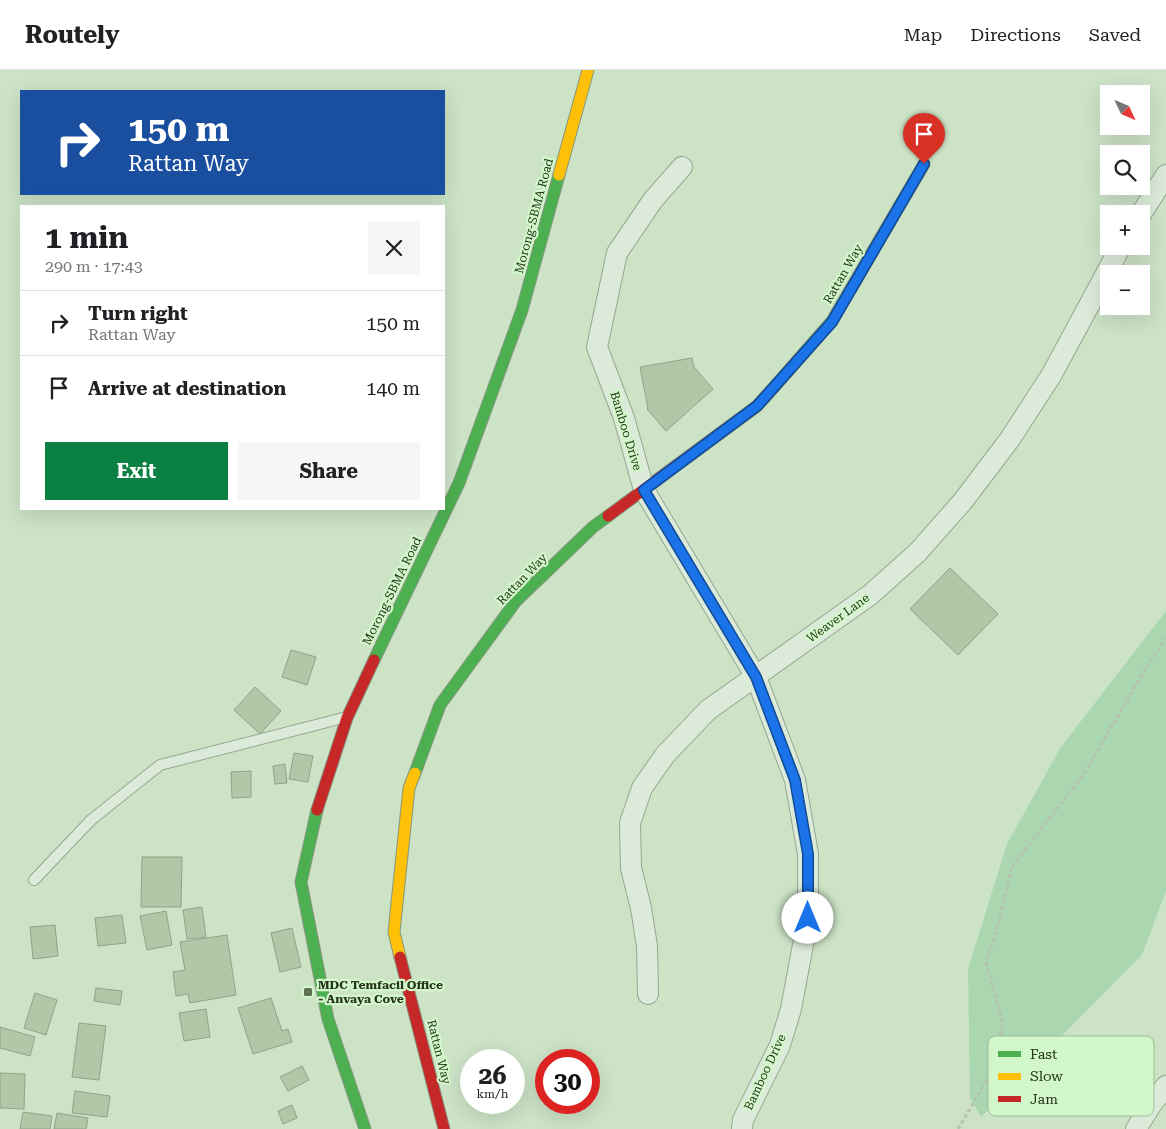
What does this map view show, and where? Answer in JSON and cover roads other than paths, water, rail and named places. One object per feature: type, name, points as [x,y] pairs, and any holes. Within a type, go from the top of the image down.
[{"type":"street","name":"Morong-SBMA Road","points":[[365,1129],[328,1019],[301,882],[319,801],[347,718],[459,484],[522,310],[588,70]]},
{"type":"street","name":"Rattan Way","points":[[444,1129],[394,932],[409,788],[440,705],[516,601],[593,527],[757,406],[832,322],[924,164]]},
{"type":"street","name":"Bamboo Drive","points":[[682,167],[653,200],[617,253],[597,347],[624,418],[644,490],[756,677],[795,780],[808,854],[808,918],[791,1009],[780,1045],[738,1126]]},
{"type":"street","points":[[1147,205],[1166,175]]},
{"type":"street","name":"Weaver Lane","points":[[648,994],[647,946],[641,908],[631,868],[630,823],[642,788],[665,755],[708,710],[870,596],[918,552],[963,501],[1010,439],[1052,374],[1116,255]]},
{"type":"street","points":[[1154,1101],[1166,1086]]},
{"type":"street","points":[[1136,1129],[1144,1116]]},
{"type":"lane","points":[[34,880],[91,820],[160,765],[347,718]]},
{"type":"place","name":"MDC Temfacil Office - Anvaya Cove","points":[[308,992]]}]
